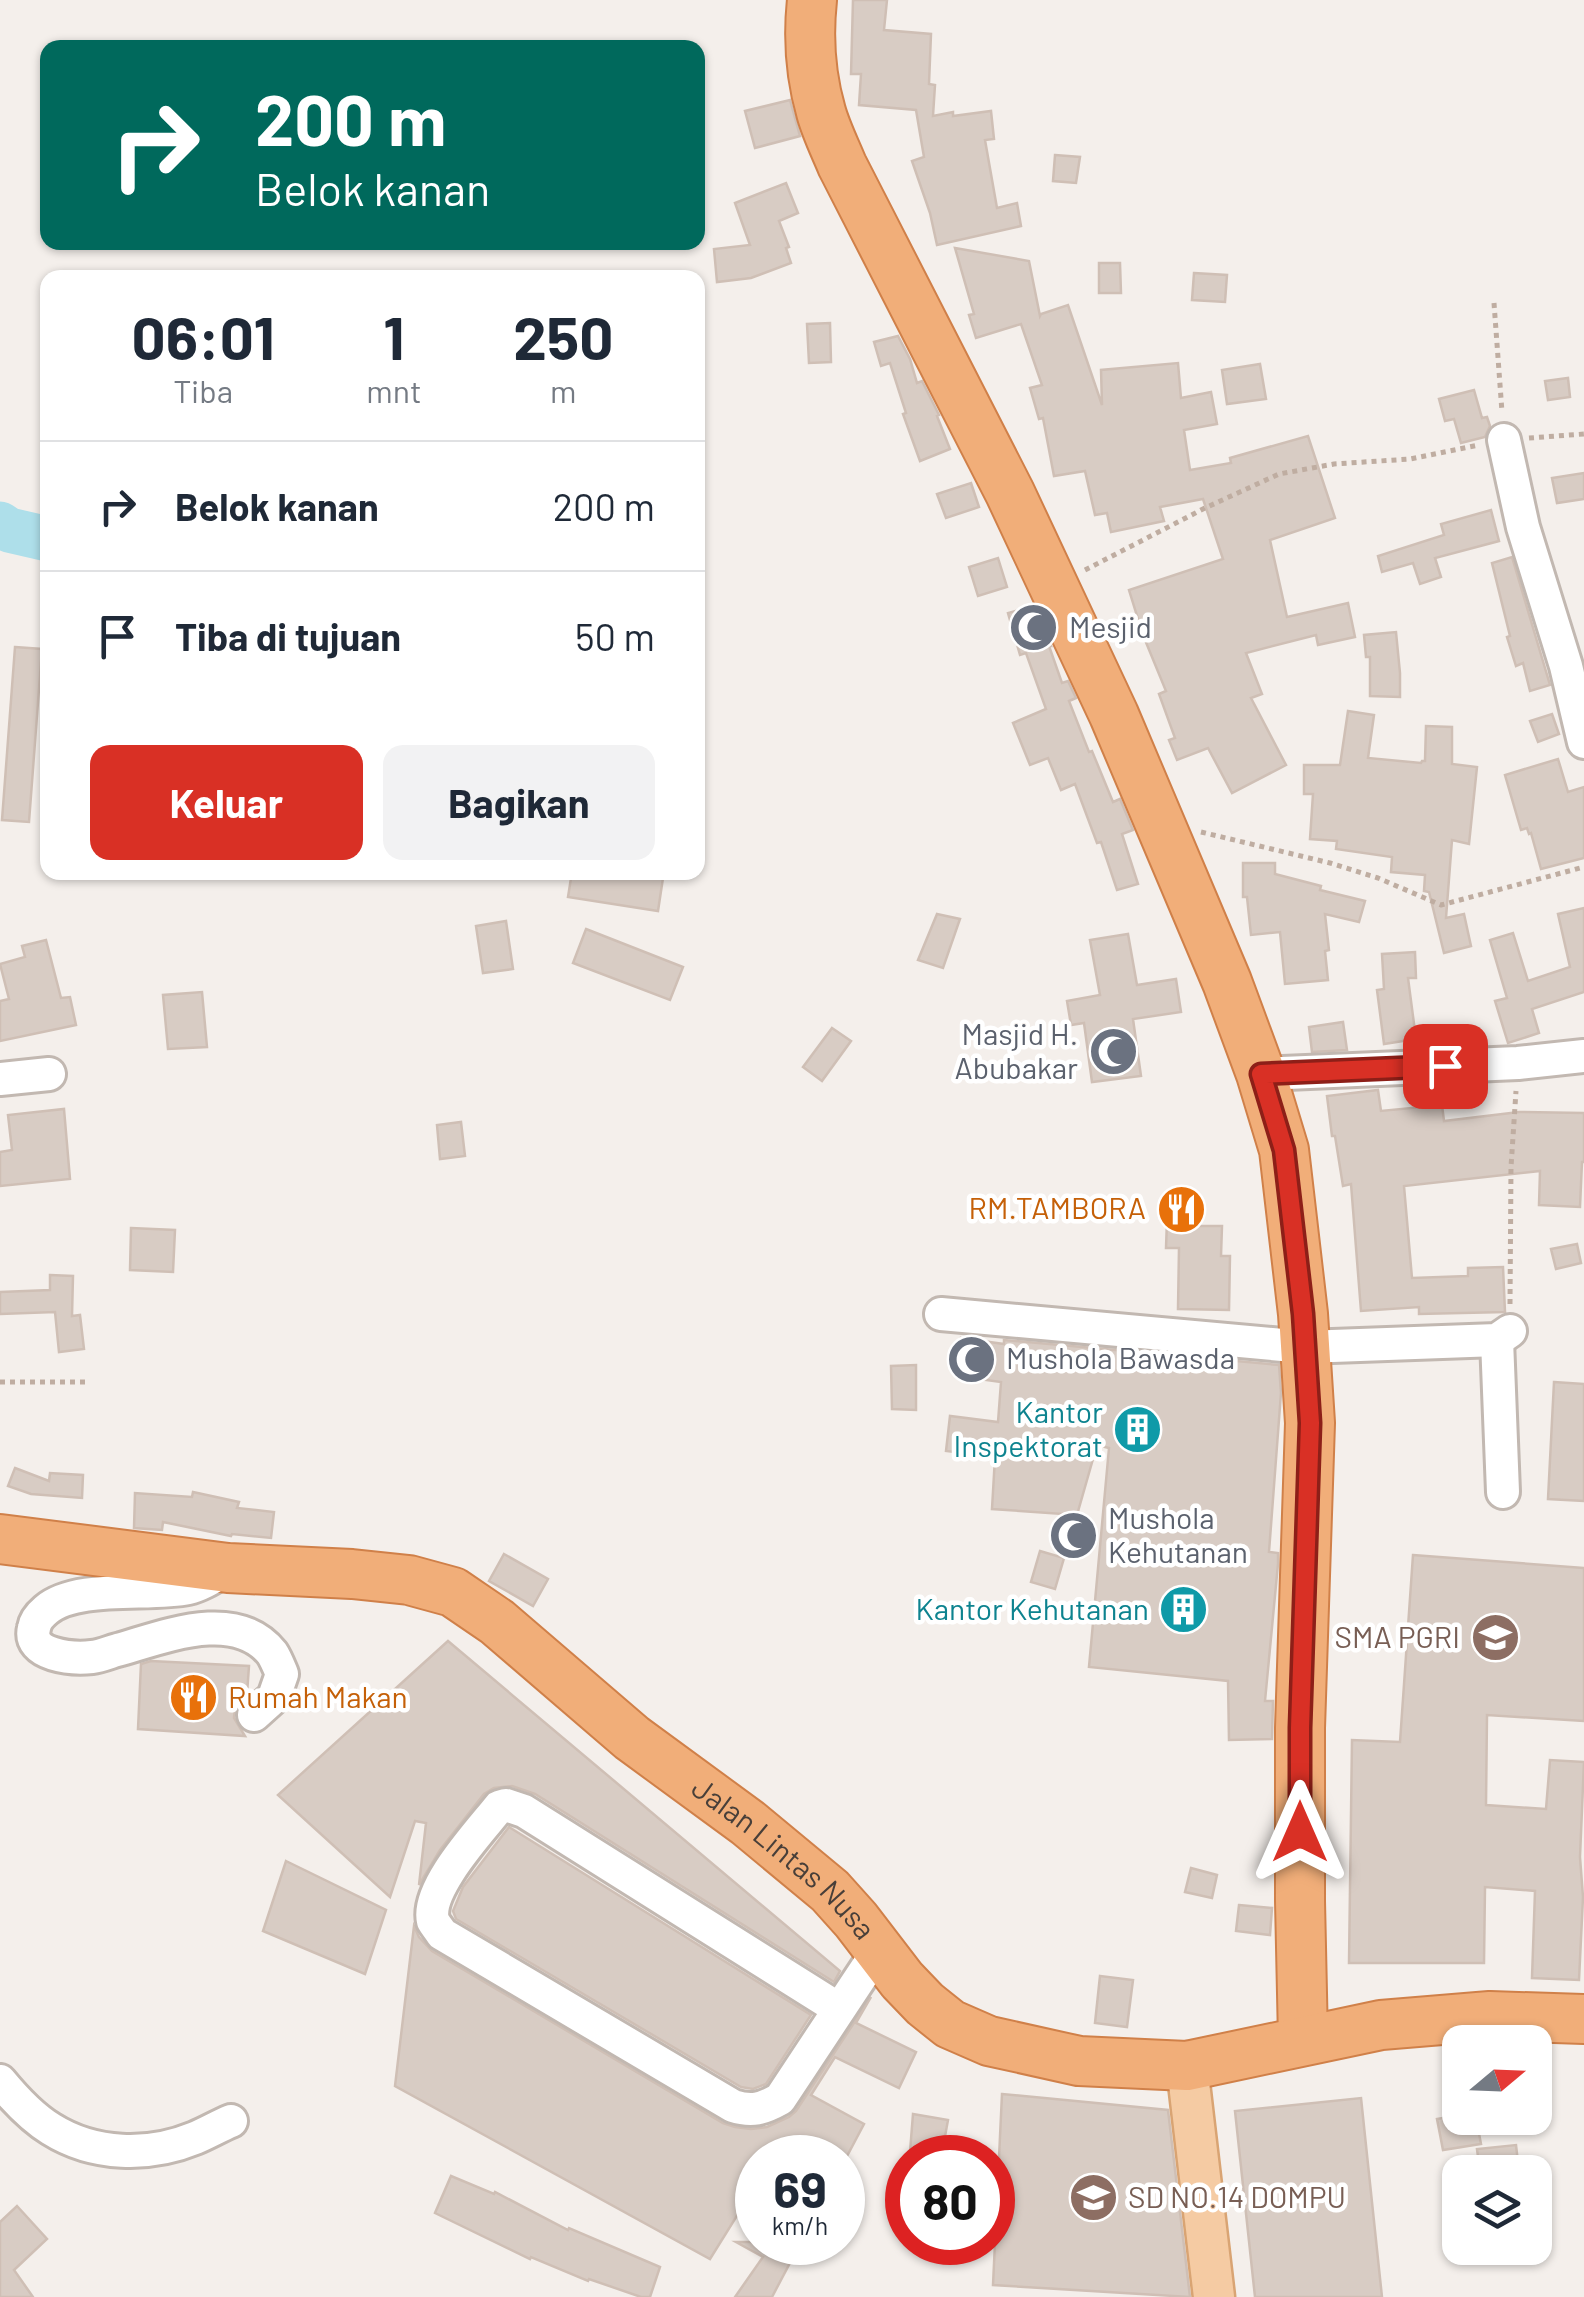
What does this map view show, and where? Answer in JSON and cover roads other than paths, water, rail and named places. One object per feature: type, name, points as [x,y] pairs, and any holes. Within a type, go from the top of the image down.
[{"type":"highway","points":[[812,0],[809,26],[819,99],[842,165],[952,376],[1114,714],[1228,982],[1284,1150],[1310,1423],[1300,1747],[1303,2040]]},
{"type":"highway","name":"Jalan Lintas Nusa","points":[[0,1539],[228,1568],[409,1580],[452,1592],[497,1622],[632,1738],[748,1823],[830,1891],[925,2004],[950,2024],[989,2042],[1079,2061],[1187,2066],[1381,2025],[1490,2016],[1584,2019]]},
{"type":"main road","points":[[1187,2066],[1214,2297]]},
{"type":"street","points":[[1504,440],[1523,527],[1566,666],[1584,742]]},
{"type":"street","points":[[1261,1074],[1584,1056]]},
{"type":"street","points":[[0,1079],[49,1074]]},
{"type":"street","points":[[942,1314],[1305,1347],[1504,1336],[1504,1492]]},
{"type":"street","points":[[228,1568],[192,1588],[102,1593],[62,1601],[47,1608],[35,1622],[32,1634],[40,1649],[65,1656],[92,1657],[202,1628],[252,1636],[273,1654],[282,1674],[274,1698],[254,1715]]},
{"type":"street","points":[[839,2010],[524,1811],[506,1805],[500,1806],[451,1866],[434,1904],[434,1922],[442,1934],[733,2106],[748,2111],[762,2109],[780,2099],[839,2010],[878,1951]]},
{"type":"street","points":[[0,2081],[50,2129],[110,2151],[149,2150],[193,2139],[230,2120]]},
{"type":"waterway","points":[[0,524],[40,537]]},
{"type":"place","name":"Mesjid","points":[[1034,628]]},
{"type":"place","name":"Masjid H. Abubakar","points":[[1113,1052]]},
{"type":"place","name":"RM.TAMBORA","points":[[1181,1209]]},
{"type":"place","name":"Mushola Bawasda","points":[[971,1359]]},
{"type":"place","name":"Kantor Inspektorat","points":[[1138,1430]]},
{"type":"place","name":"Mushola Kehutanan","points":[[1073,1536]]},
{"type":"place","name":"Kantor Kehutanan","points":[[1184,1610]]},
{"type":"place","name":"SMA PGRI","points":[[1495,1638]]},
{"type":"place","name":"Rumah Makan","points":[[193,1698]]},
{"type":"place","name":"SD NO.14 DOMPU","points":[[1093,2198]]}]
